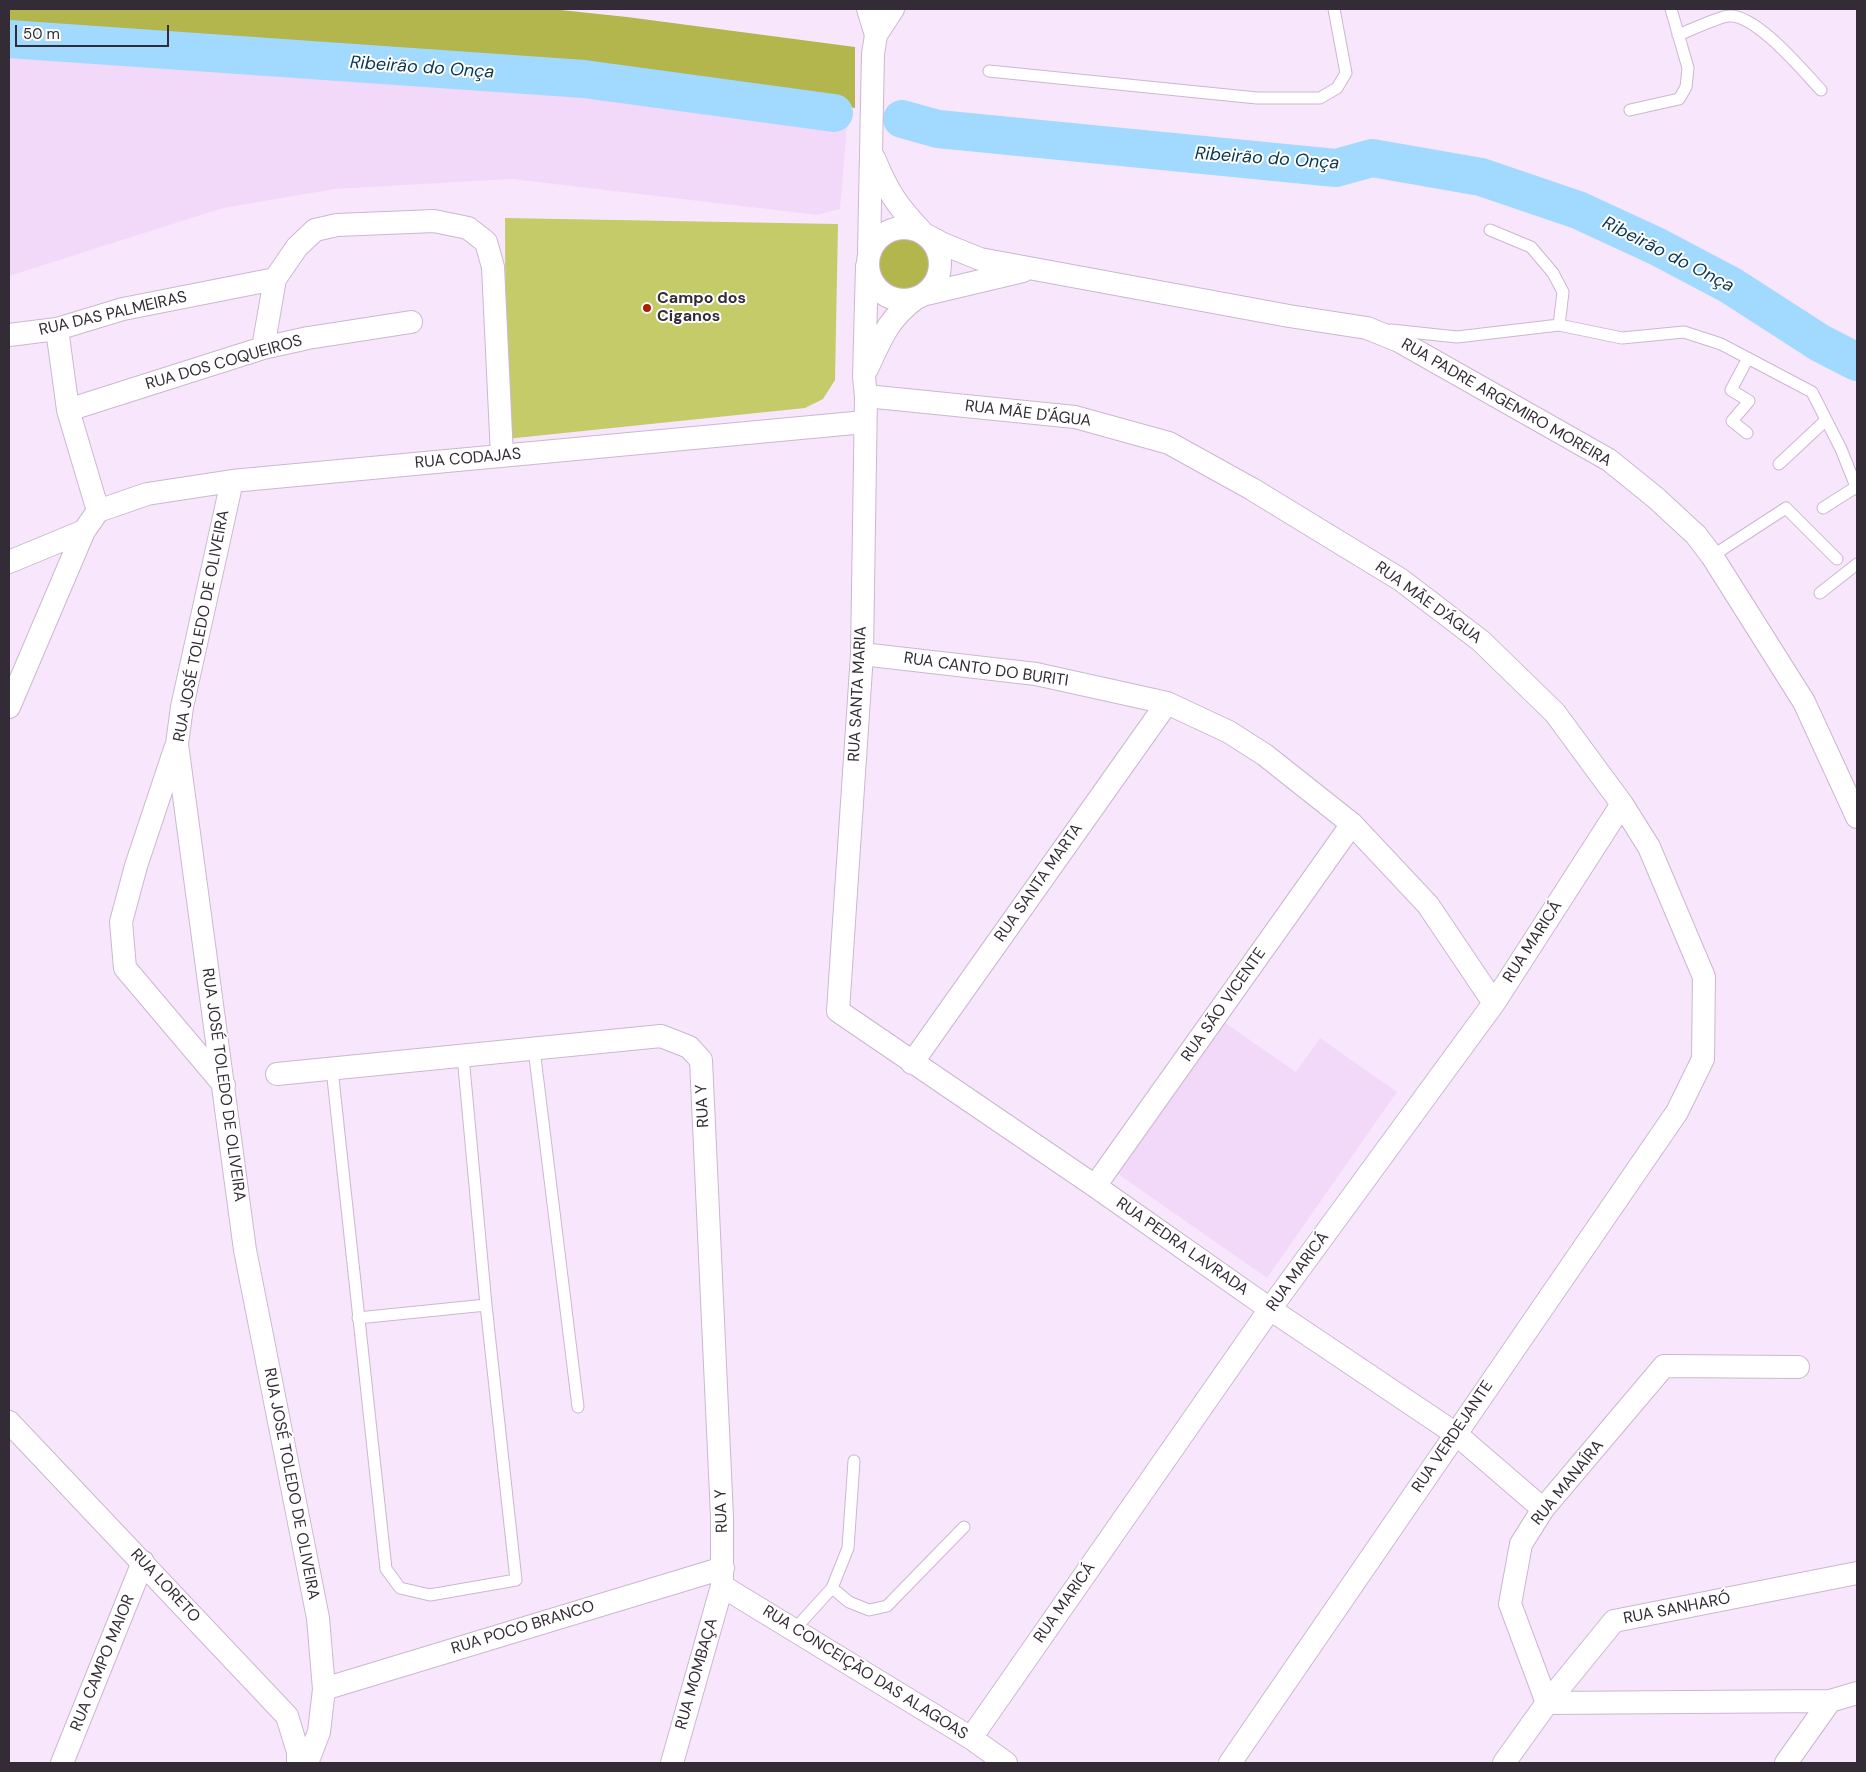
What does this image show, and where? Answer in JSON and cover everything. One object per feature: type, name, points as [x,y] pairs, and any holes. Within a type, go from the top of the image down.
[{"type":"street","name":"RUA SANTA MARIA","points":[[838,1011],[862,654],[865,386],[875,45],[868,9]]},
{"type":"street","points":[[875,45],[892,9]]},
{"type":"street","name":"RUA SANTA MARIA","points":[[871,142],[887,189],[902,211],[924,234]]},
{"type":"street","points":[[263,348],[275,279],[297,248],[315,230],[337,225],[434,221],[468,228],[486,242],[493,267],[502,456]]},
{"type":"street","points":[[902,227],[913,228],[924,234],[932,241],[938,251],[940,262],[939,274],[934,285],[920,296],[899,300],[883,294],[875,287],[870,277],[868,259],[874,242],[882,234],[902,227]]},
{"type":"street","name":"RUA PADRE ARGEMIRO MOREIRA","points":[[924,234],[980,259],[1289,316],[1367,328],[1399,341],[1609,460],[1663,504],[1696,535],[1712,556],[1804,702],[1857,817]]},
{"type":"street","name":"RUA PADRE ARGEMIRO MOREIRA","points":[[920,296],[1032,269]]},
{"type":"street","name":"RUA DAS PALMEIRAS","points":[[9,335],[57,330],[123,309],[275,279]]},
{"type":"street","name":"RUA SANTA MARIA","points":[[865,386],[892,320],[900,310],[920,296]]},
{"type":"street","name":"RUA DOS COQUEIROS","points":[[68,410],[263,348],[308,338],[411,322]]},
{"type":"street","points":[[9,707],[84,531],[98,511],[68,410],[57,330]]},
{"type":"street","name":"RUA MÃE D'ÁGUA","points":[[865,386],[1075,417],[1169,443],[1252,488],[1401,580],[1481,640],[1555,713],[1622,804],[1649,847],[1704,977],[1703,1059],[1677,1112]]},
{"type":"street","name":"RUA CODAJAS","points":[[98,511],[147,494],[232,481],[865,422]]},
{"type":"street","name":"RUA JOSÉ TOLEDO DE OLIVEIRA","points":[[232,481],[182,707],[176,744],[245,1250],[318,1618],[324,1689]]},
{"type":"street","points":[[9,562],[84,531]]},
{"type":"street","name":"RUA CANTO DO BURITI","points":[[862,654],[1036,674],[1166,702],[1229,732],[1265,755],[1352,824],[1428,905],[1494,1003]]},
{"type":"street","name":"RUA SANTA MARTA","points":[[912,1063],[1166,702]]},
{"type":"street","points":[[176,744],[136,866],[121,922],[124,968],[224,1085]]},
{"type":"street","name":"RUA MARICÁ","points":[[971,1738],[1270,1310],[1494,1003],[1622,804]]},
{"type":"street","name":"RUA SÃO VICENTE","points":[[1095,1186],[1352,824]]},
{"type":"street","name":"RUA PEDRA LAVRADA","points":[[838,1011],[1095,1186],[1270,1310],[1456,1434],[1543,1508]]},
{"type":"street","name":"RUA Y","points":[[277,1074],[661,1036],[688,1047],[701,1060],[722,1507],[722,1577]]},
{"type":"street","name":"RUA VERDEJANTE","points":[[1230,1763],[1677,1112]]},
{"type":"street","name":"RUA MANAÍRA","points":[[1547,1703],[1510,1604],[1521,1544],[1543,1508],[1664,1366],[1798,1367]]},
{"type":"street","name":"RUA LORETO","points":[[9,1422],[287,1716],[298,1752],[298,1763]]},
{"type":"street","name":"RUA CAMPO MAIOR","points":[[62,1763],[143,1562]]},
{"type":"street","name":"RUA SANHARÓ","points":[[1504,1763],[1547,1703],[1614,1621],[1857,1573]]},
{"type":"street","name":"RUA CONCEIÇÃO DAS ALAGOAS","points":[[722,1577],[794,1630],[971,1738],[1006,1763]]},
{"type":"street","name":"RUA POCO BRANCO","points":[[324,1689],[722,1577]]},
{"type":"street","name":"RUA MOMBAÇA","points":[[672,1763],[722,1577]]},
{"type":"street","points":[[307,1763],[319,1732],[324,1689]]},
{"type":"street","points":[[1547,1703],[1830,1701],[1857,1693]]},
{"type":"street","points":[[1786,1763],[1830,1701]]},
{"type":"lane","points":[[988,72],[1257,98],[1320,98],[1337,88],[1346,73],[1334,9]]},
{"type":"lane","points":[[1630,110],[1679,99],[1686,87],[1688,68],[1671,9]]},
{"type":"lane","points":[[1678,35],[1729,16],[1743,18],[1767,34],[1821,90]]},
{"type":"lane","points":[[1490,230],[1531,246],[1553,273],[1563,292],[1559,325]]},
{"type":"lane","points":[[1367,328],[1457,336],[1559,325],[1622,338],[1684,332],[1721,344],[1812,392],[1841,449],[1857,488],[1823,508]]},
{"type":"lane","points":[[1747,433],[1732,421],[1749,401],[1731,390],[1748,358]]},
{"type":"lane","points":[[1779,464],[1826,420]]},
{"type":"lane","points":[[1712,556],[1786,508],[1836,560]]},
{"type":"lane","points":[[1820,593],[1857,564]]},
{"type":"lane","points":[[534,1049],[578,1407]]},
{"type":"lane","points":[[332,1069],[386,1569],[400,1588],[430,1595],[516,1580],[486,1305],[463,1056]]},
{"type":"lane","points":[[358,1318],[486,1305]]},
{"type":"lane","points":[[794,1630],[832,1588],[848,1548],[854,1461]]},
{"type":"lane","points":[[832,1588],[849,1602],[869,1610],[887,1606],[964,1527]]},
{"type":"shaded area","points":[[9,9],[551,9],[627,17],[855,47],[855,108],[659,83],[283,50],[9,31]]},
{"type":"shaded area","points":[[9,55],[626,101],[847,126],[840,209],[818,215],[512,179],[335,189],[223,208],[9,276]]},
{"type":"shaded area","points":[[902,233],[912,234],[931,248],[933,271],[923,286],[901,293],[888,289],[879,280],[876,273],[875,253],[890,237]]},
{"type":"shaded area","points":[[1221,1020],[1296,1072],[1320,1038],[1397,1092],[1267,1278],[1115,1172]]},
{"type":"green space","name":"Campo dos Ciganos","points":[[505,218],[838,224],[835,380],[823,399],[805,408],[506,439]]},
{"type":"waterway","name":"Ribeirão do Onça","points":[[9,39],[584,79],[834,113]]},
{"type":"waterway","name":"Ribeirão do Onça","points":[[902,119],[938,129],[1336,168],[1372,158],[1481,177],[1578,210],[1656,246],[1730,285],[1820,343],[1857,362]]},
{"type":"place","name":"Campo dos Ciganos","points":[[647,308]]}]
